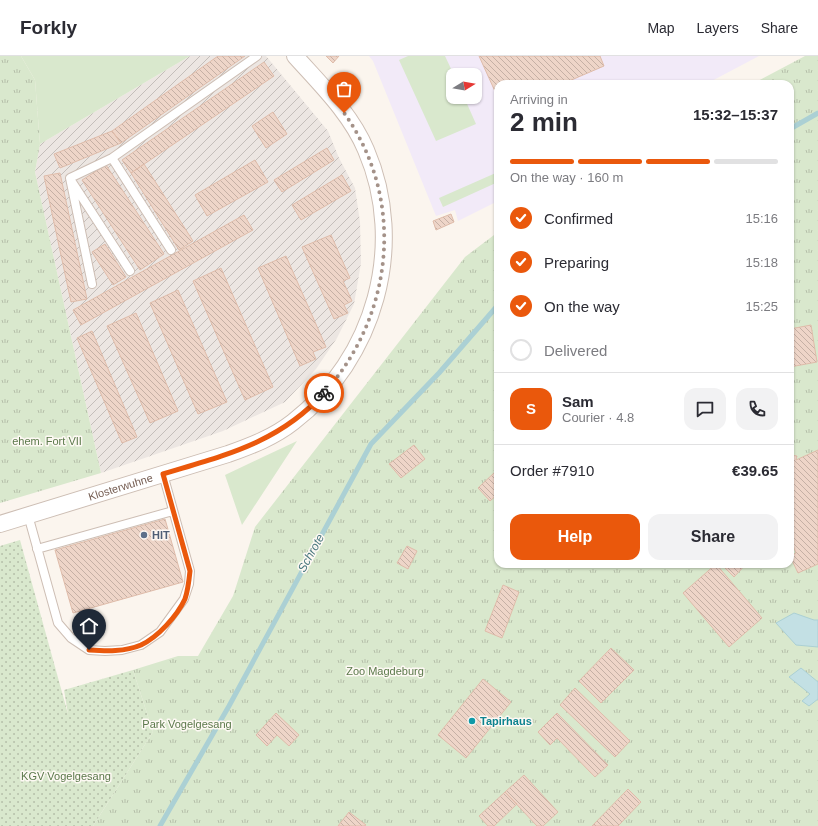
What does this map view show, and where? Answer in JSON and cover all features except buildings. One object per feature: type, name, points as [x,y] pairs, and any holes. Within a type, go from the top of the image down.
[{"type":"street","name":"Klosterwuhne","points":[[0,524],[244,448],[275,433],[293,422],[320,397],[344,368],[365,330],[376,302],[382,270],[384,227],[379,193],[372,166],[362,142],[346,115],[295,56]]},
{"type":"lane","points":[[70,178],[112,158],[257,56]]},
{"type":"lane","points":[[112,158],[171,250]]},
{"type":"lane","points":[[70,178],[130,271]]},
{"type":"lane","points":[[70,178],[92,284]]},
{"type":"lane","points":[[28,515],[58,623],[71,638],[89,650],[122,650],[141,645],[160,632],[184,599],[189,584],[190,571],[163,474]]},
{"type":"lane","points":[[37,549],[174,512]]},
{"type":"shaded area","points":[[190,56],[266,56],[328,131],[339,158],[355,188],[360,222],[361,263],[354,304],[337,338],[316,369],[285,402],[223,431],[101,473],[35,172],[40,144]]},
{"type":"shaded area","points":[[369,56],[759,56],[714,80],[494,80],[494,203],[458,221],[455,210],[436,216],[373,61]]},
{"type":"green space","name":"ehem. Fort VII","points":[[0,56],[21,56],[35,80],[40,144],[35,172],[101,473],[0,503]]},
{"type":"green space","points":[[21,56],[190,56],[40,144],[35,80]]},
{"type":"green space","points":[[408,56],[445,56],[451,68],[446,68],[446,104],[467,104],[476,124],[436,141],[399,60]]},
{"type":"green space","name":"Zoo Magdeburg","points":[[805,56],[818,56],[818,826],[93,826],[153,732],[133,670],[178,656],[198,656],[233,596],[255,527],[465,257],[494,235],[494,568],[794,568],[794,80],[760,80]]},
{"type":"green space","points":[[494,174],[494,184],[443,207],[439,198]]},
{"type":"green space","points":[[297,441],[242,525],[225,475]]},
{"type":"green space","name":"KGV Vogelgesang","points":[[20,540],[68,714],[64,690],[133,670],[153,732],[93,826],[0,826],[0,546]]},
{"type":"water","points":[[794,613],[818,620],[818,647],[796,645],[776,623]]},
{"type":"water","points":[[801,668],[818,682],[818,699],[809,706],[802,701],[810,694],[789,677]]},
{"type":"waterway","name":"Schrote","points":[[794,127],[818,113]]},
{"type":"waterway","name":"Schrote","points":[[160,826],[229,706],[371,444],[439,373],[494,310]]},
{"type":"way so far","points":[[324,393],[351,358],[371,316],[380,286],[384,247],[383,211],[375,174],[358,133],[344,113]]},
{"type":"place","name":"HIT","points":[[144,535]]},
{"type":"place","name":"Tapirhaus","points":[[472,721]]},
{"type":"route","points":[[89,650],[122,650],[141,645],[160,632],[174,615],[184,599],[189,584],[190,571],[163,474],[228,454],[259,442],[293,422],[324,393]]},
{"type":"park label","name":"Park Vogelgesang","points":[[187,724]]}]
